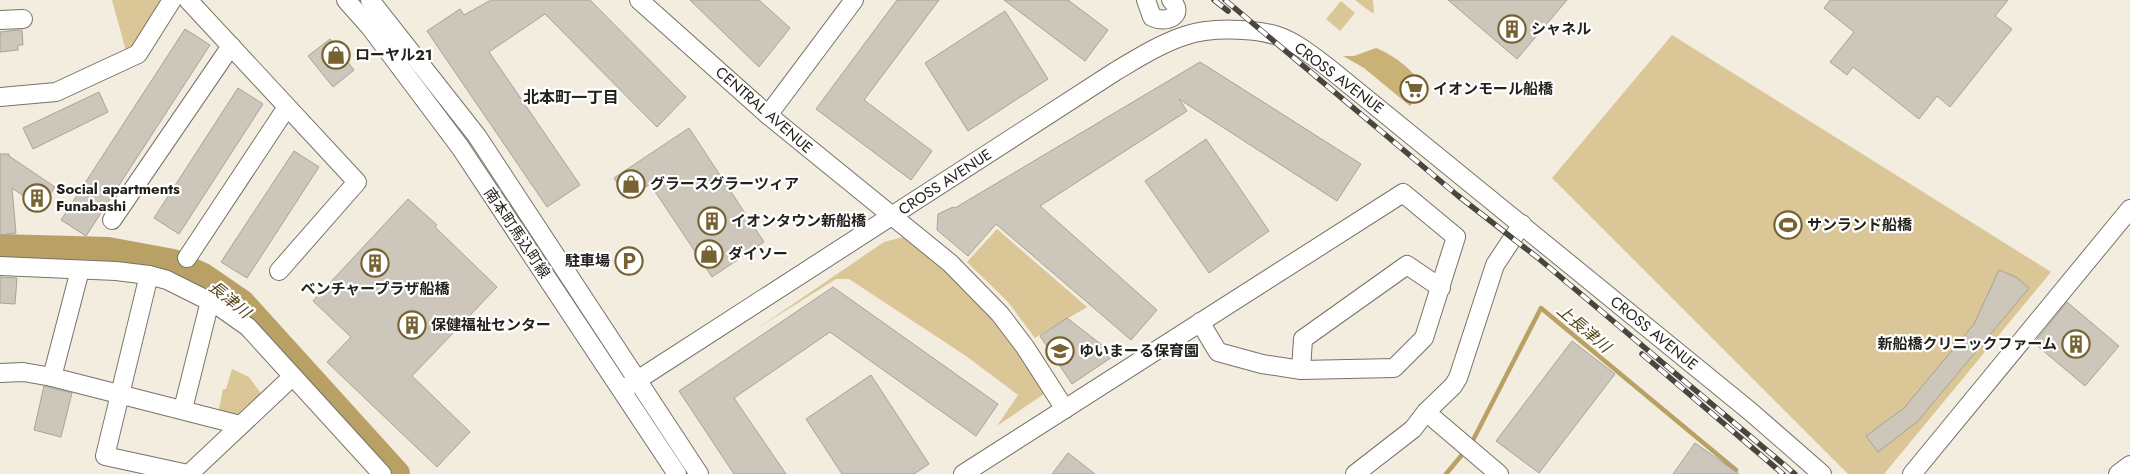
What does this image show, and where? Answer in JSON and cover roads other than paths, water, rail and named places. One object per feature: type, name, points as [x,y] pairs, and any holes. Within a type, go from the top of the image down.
[{"type":"street","points":[[0,97],[56,92],[138,54],[172,0]]},
{"type":"street","points":[[188,0],[357,182],[279,271]]},
{"type":"street","name":"南本町馬込町線","points":[[346,0],[370,28],[460,147],[629,385],[698,474]]},
{"type":"street","name":"南本町馬込町線","points":[[370,0],[476,136],[629,385],[677,474]]},
{"type":"street","name":"CENTRAL AVENUE","points":[[639,0],[768,115],[950,264],[1000,314],[1025,347],[1065,409]]},
{"type":"street","points":[[768,115],[854,0]]},
{"type":"street","points":[[1146,0],[1152,17],[1160,21],[1167,21],[1173,18],[1177,10],[1176,5],[1171,0]]},
{"type":"street","points":[[370,28],[384,16]]},
{"type":"street","points":[[0,20],[23,18]]},
{"type":"street","name":"CROSS AVENUE","points":[[629,385],[1116,70],[1165,43],[1186,35],[1220,29],[1278,36],[1310,54],[1522,224],[1751,412],[1822,474]]},
{"type":"street","points":[[112,220],[231,46]]},
{"type":"street","points":[[187,258],[287,107]]},
{"type":"street","points":[[460,147],[476,136]]},
{"type":"street","points":[[963,474],[1200,322],[1403,193],[1456,237],[1424,338],[1394,368],[1301,370],[1262,364],[1218,352],[1200,322]]},
{"type":"street","points":[[1912,474],[2130,209]]},
{"type":"street","points":[[1355,474],[1413,429],[1426,412],[1453,386],[1458,378],[1495,265],[1522,224]]},
{"type":"street","points":[[1301,370],[1303,339],[1408,265],[1441,288]]},
{"type":"street","points":[[0,266],[149,275],[167,280],[210,301],[248,327],[382,474]]},
{"type":"street","points":[[52,377],[80,270]]},
{"type":"street","points":[[149,275],[105,456],[189,474],[292,377]]},
{"type":"street","points":[[183,409],[210,301]]},
{"type":"street","points":[[0,374],[23,372],[52,377],[240,425]]},
{"type":"street","points":[[1426,412],[1498,474]]},
{"type":"street","points":[[2118,474],[2130,465]]},
{"type":"waterway","name":"長津川","points":[[0,248],[108,251],[173,263],[203,277],[241,303],[396,474]]},
{"type":"waterway","name":"上長津川","points":[[1471,444],[1541,308],[1736,470]]},
{"type":"waterway","name":"上長津川","points":[[1446,474],[1466,450]]},
{"type":"railway","points":[[1214,0],[1228,11]]},
{"type":"railway","points":[[1225,0],[1457,195],[1538,258],[1795,474]]},
{"type":"railway","points":[[1642,354],[1783,474]]},
{"type":"place","name":"シャネル","points":[[1512,29]]},
{"type":"place","name":"ローヤル21","points":[[336,55]]},
{"type":"place","name":"イオンモール船橋","points":[[1414,89]]},
{"type":"place","name":"グラースグラーツィア","points":[[631,184]]},
{"type":"place","name":"Social apartments Funabashi","points":[[37,198]]},
{"type":"place","name":"イオンタウン新船橋","points":[[712,221]]},
{"type":"place","name":"サンランド船橋","points":[[1788,225]]},
{"type":"place","name":"ダイソー","points":[[709,254]]},
{"type":"place","name":"駐車場","points":[[629,261]]},
{"type":"place","name":"ベンチャープラザ船橋","points":[[375,263]]},
{"type":"place","name":"保健福祉センター","points":[[412,325]]},
{"type":"place","name":"新船橋クリニックファーム","points":[[2076,344]]},
{"type":"place","name":"ゆいまーる保育園","points":[[1060,351]]},
{"type":"district","name":"北本町一丁目","points":[[571,97]]}]
